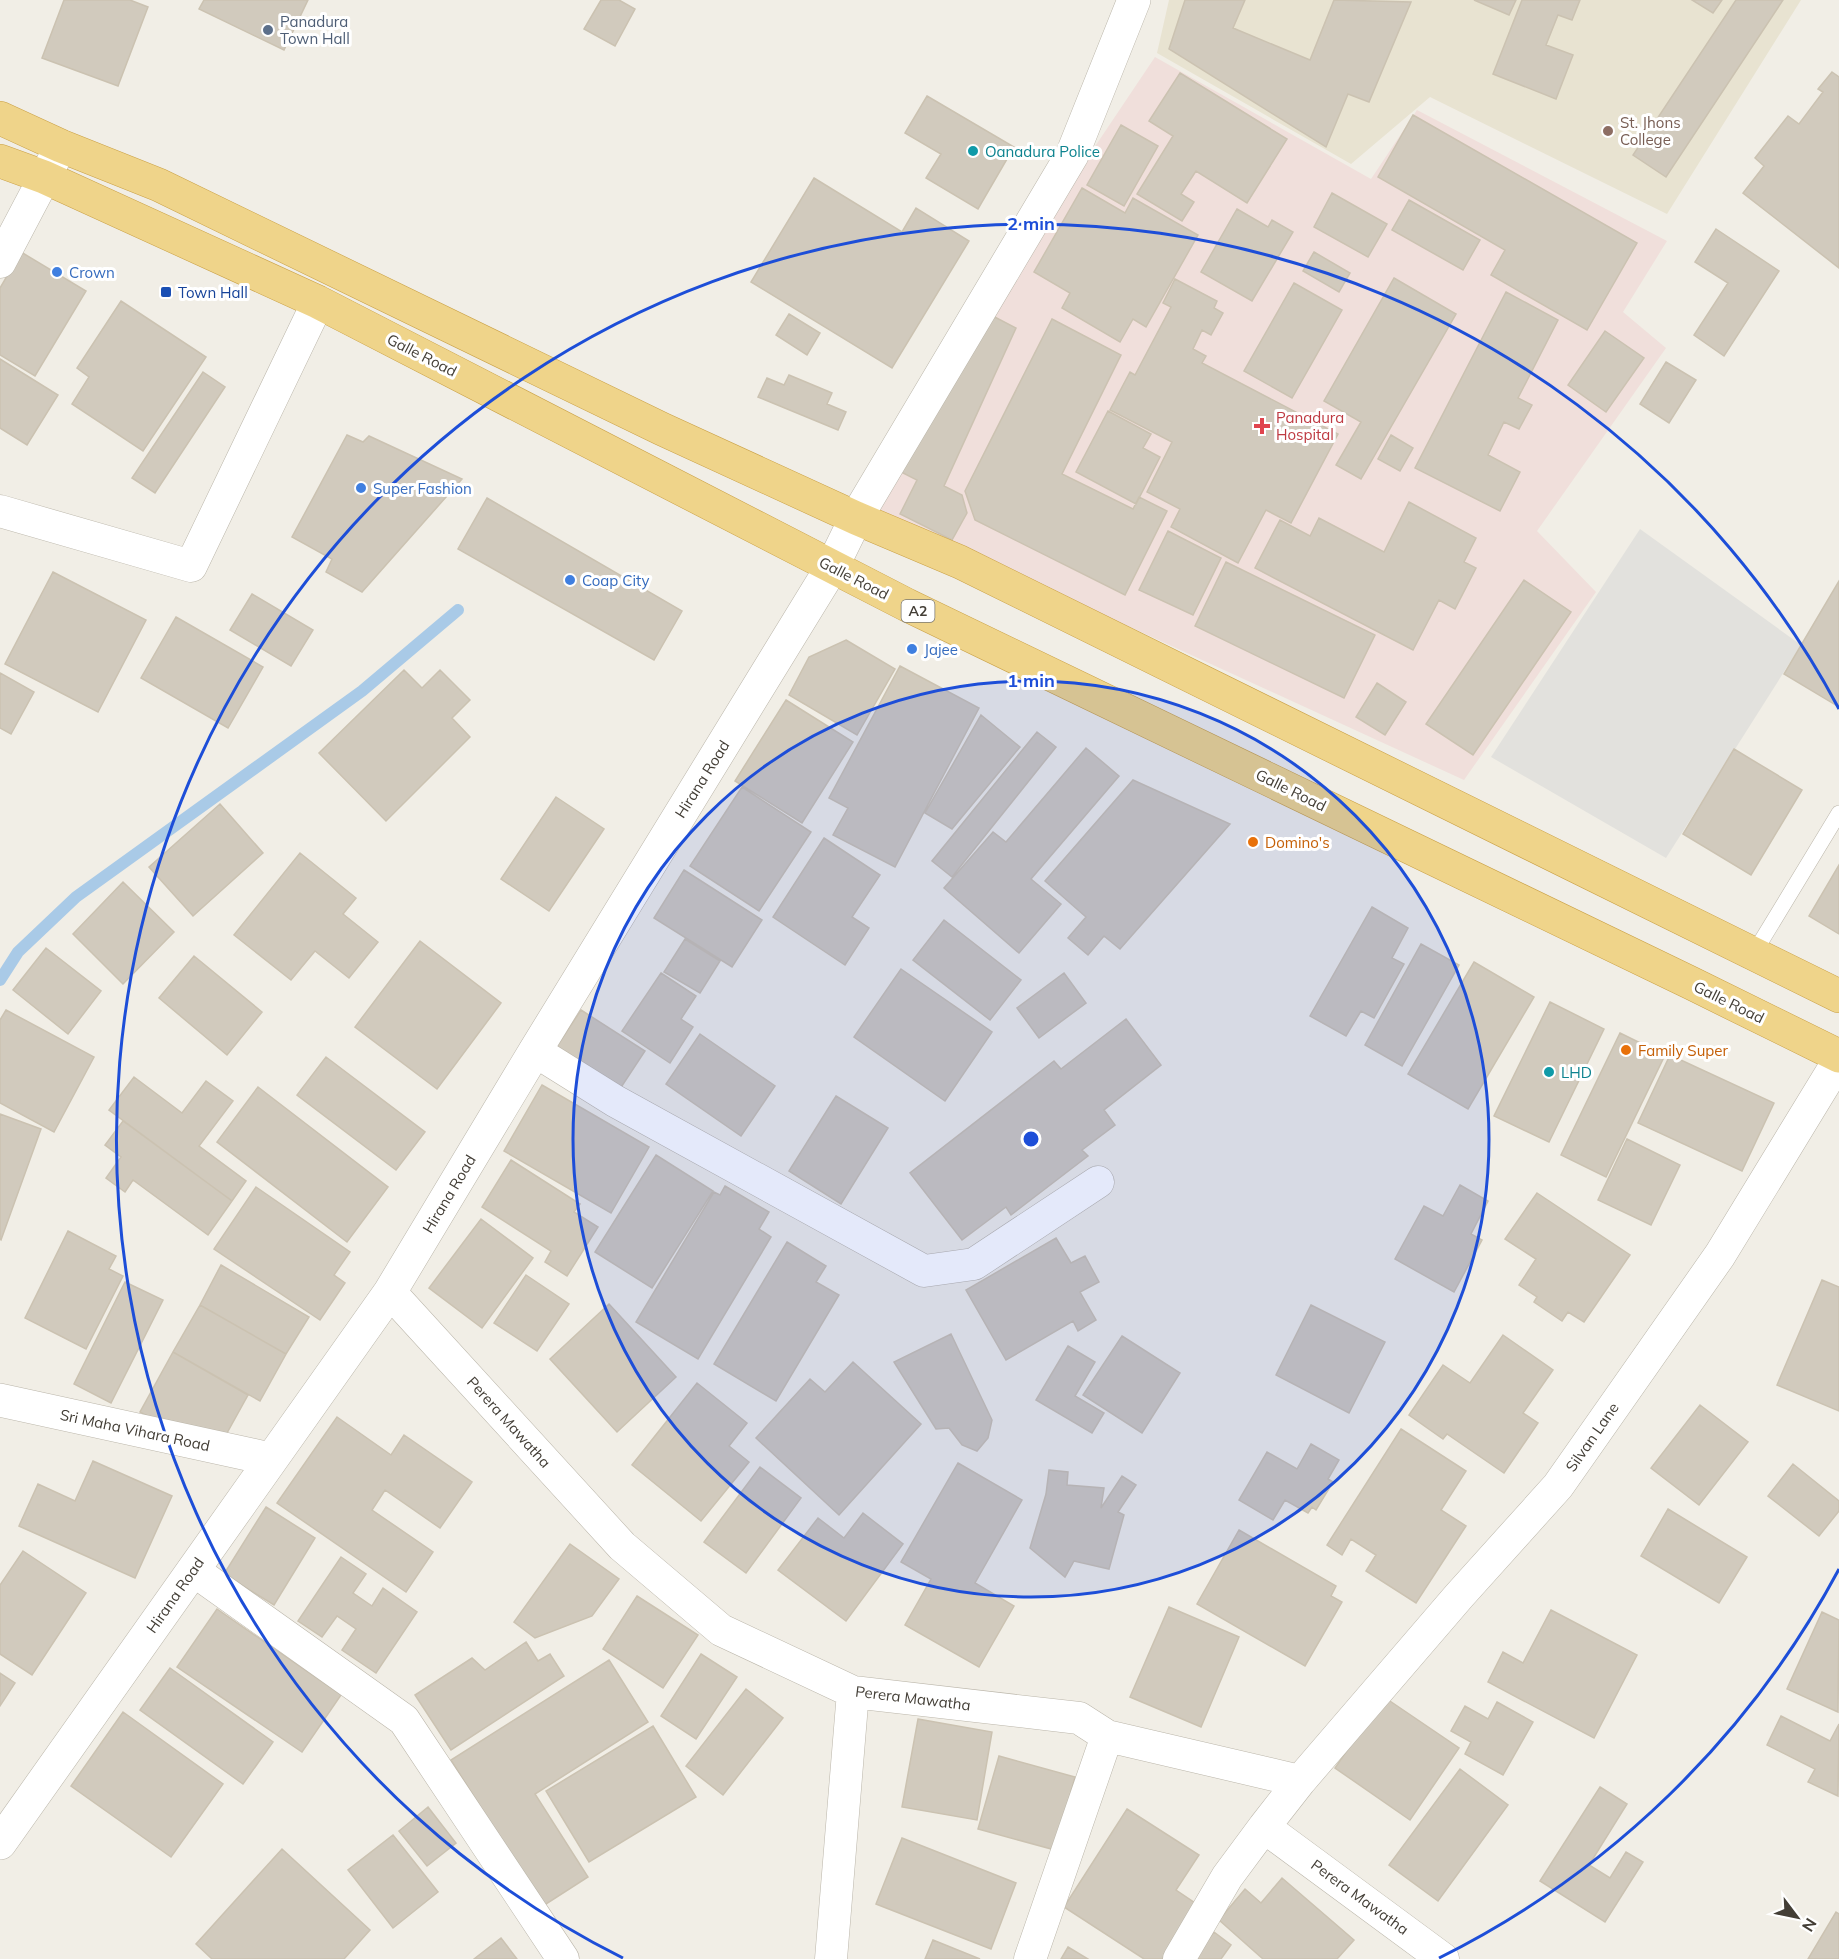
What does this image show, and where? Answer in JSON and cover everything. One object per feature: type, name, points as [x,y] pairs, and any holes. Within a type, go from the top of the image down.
[{"type":"highway","points":[[0,118],[61,146],[159,185],[662,429],[856,518],[960,562],[1839,996]]},
{"type":"highway","name":"Galle Road","points":[[0,161],[44,177],[318,302],[917,610],[1691,983],[1839,1058]]},
{"type":"highway","points":[[642,468],[662,429]]},
{"type":"street","name":"Hirana Road","points":[[0,1843],[390,1292],[832,567],[856,518],[1072,155],[1134,0]]},
{"type":"street","points":[[0,262],[61,146]]},
{"type":"street","points":[[0,511],[191,566],[318,302]]},
{"type":"street","points":[[535,1051],[615,1101],[924,1271],[974,1264],[1098,1182]]},
{"type":"street","name":"Silvan Lane","points":[[1300,1781],[1459,1596],[1558,1486],[1720,1255],[1839,1058]]},
{"type":"street","name":"Perera Mawatha","points":[[390,1292],[622,1546],[721,1630],[853,1692],[1079,1718],[1107,1736],[1300,1781]]},
{"type":"street","name":"Sri Maha Vihara Road","points":[[0,1400],[270,1459]]},
{"type":"street","points":[[193,1570],[404,1720],[563,1959]]},
{"type":"street","points":[[831,1959],[853,1692]]},
{"type":"street","points":[[1030,1959],[1107,1736]]},
{"type":"street","points":[[1179,1959],[1227,1877],[1300,1781]]},
{"type":"street","name":"Perera Mawatha","points":[[1264,1827],[1443,1959]]},
{"type":"lane","points":[[1754,953],[1839,813]]},
{"type":"shaded area","name":"St. Jhons College","points":[[1169,0],[1801,0],[1667,214],[1430,97],[1351,164],[1157,53]]},
{"type":"shaded area","name":"Panadura Hospital","points":[[1155,57],[1371,179],[1417,110],[1667,241],[1623,312],[1666,348],[1537,531],[1596,592],[1464,780],[864,505],[986,309]]},
{"type":"shaded area","points":[[1640,529],[1801,645],[1666,858],[1491,757]]},
{"type":"building","points":[[64,0],[130,0],[148,7],[118,86],[42,58]]},
{"type":"building","name":"Panadura Town Hall","points":[[204,0],[308,0],[284,50],[199,9]]},
{"type":"building","points":[[601,0],[619,0],[635,9],[615,46],[584,29]]},
{"type":"building","points":[[1185,0],[1245,0],[1233,28],[1310,60],[1334,0],[1411,2],[1369,102],[1348,94],[1326,147],[1169,49]]},
{"type":"building","points":[[1474,0],[1516,0],[1509,15]]},
{"type":"building","points":[[1522,0],[1580,0],[1572,20],[1558,15],[1546,45],[1573,55],[1556,99],[1493,74]]},
{"type":"building","points":[[1692,0],[1722,0],[1713,13]]},
{"type":"building","points":[[1736,0],[1783,0],[1666,177],[1633,155]]},
{"type":"building","points":[[1832,72],[1839,77],[1839,268],[1743,193],[1764,166],[1755,158],[1788,116],[1799,124],[1823,92],[1818,89]]},
{"type":"building","points":[[1180,73],[1287,139],[1247,203],[1196,171],[1181,194],[1194,202],[1182,221],[1137,194],[1173,136],[1149,121]]},
{"type":"building","name":"Oanadura Police","points":[[927,96],[1014,147],[978,209],[926,178],[941,154],[905,133]]},
{"type":"building","points":[[1413,115],[1637,243],[1587,330],[1491,275],[1505,250],[1378,177]]},
{"type":"building","points":[[1121,125],[1158,146],[1124,206],[1087,185]]},
{"type":"building","points":[[814,178],[902,232],[916,208],[969,241],[892,368],[751,282]]},
{"type":"building","points":[[1082,188],[1125,213],[1133,198],[1198,235],[1146,327],[1133,319],[1120,342],[1062,308],[1070,293],[1034,272]]},
{"type":"building","points":[[1332,193],[1387,224],[1368,257],[1314,227]]},
{"type":"building","points":[[1409,200],[1480,240],[1463,270],[1392,230]]},
{"type":"building","points":[[1237,209],[1268,227],[1272,220],[1293,232],[1252,301],[1201,272]]},
{"type":"building","points":[[1716,229],[1779,271],[1724,356],[1694,335],[1728,283],[1695,262]]},
{"type":"building","points":[[21,252],[86,291],[35,376],[0,355],[0,288]]},
{"type":"building","points":[[1314,252],[1350,273],[1339,292],[1303,271]]},
{"type":"building","points":[[1394,278],[1456,314],[1361,479],[1336,465],[1361,422],[1324,401]]},
{"type":"building","points":[[1175,279],[1217,301],[1214,308],[1223,313],[1211,335],[1202,330],[1193,349],[1206,356],[1202,363],[1338,434],[1291,523],[1266,510],[1238,563],[1171,527],[1180,509],[1147,492],[1172,442],[1110,410],[1130,372],[1135,375],[1171,307],[1163,303]]},
{"type":"building","points":[[1294,283],[1342,310],[1292,398],[1244,371]]},
{"type":"building","points":[[1506,292],[1558,320],[1518,398],[1532,405],[1519,429],[1504,422],[1488,455],[1520,472],[1500,511],[1415,468]]},
{"type":"building","points":[[121,301],[206,357],[143,451],[72,404],[89,377],[77,368]]},
{"type":"building","points":[[987,313],[1016,328],[944,486],[962,495],[967,513],[952,540],[900,514],[917,480],[899,471]]},
{"type":"building","points":[[789,314],[820,333],[807,355],[776,335]]},
{"type":"building","points":[[1052,319],[1121,355],[1062,474],[1133,509],[1139,497],[1167,511],[1125,595],[975,520],[965,491]]},
{"type":"building","points":[[1605,331],[1644,358],[1606,412],[1568,385]]},
{"type":"building","points":[[0,359],[58,395],[27,445],[0,428]]},
{"type":"building","points":[[1666,362],[1696,380],[1669,423],[1640,404]]},
{"type":"building","points":[[203,372],[225,387],[155,493],[132,478]]},
{"type":"building","points":[[789,375],[832,393],[827,404],[846,412],[838,430],[758,397],[767,378],[784,385]]},
{"type":"building","points":[[1108,411],[1151,434],[1143,448],[1160,457],[1136,504],[1076,472]]},
{"type":"building","points":[[347,435],[363,442],[369,436],[462,479],[362,592],[326,572],[332,559],[292,537]]},
{"type":"building","points":[[1391,435],[1413,448],[1400,471],[1378,459]]},
{"type":"building","name":"Coap City","points":[[487,498],[682,611],[654,660],[458,549]]},
{"type":"building","points":[[1409,502],[1476,538],[1464,562],[1476,568],[1455,609],[1439,600],[1413,650],[1255,568],[1280,520],[1310,536],[1319,518],[1384,552]]},
{"type":"building","points":[[1168,531],[1221,558],[1193,615],[1139,590]]},
{"type":"building","points":[[1226,562],[1375,635],[1344,698],[1195,626]]},
{"type":"building","points":[[53,572],[146,620],[98,712],[5,664]]},
{"type":"building","points":[[1524,580],[1571,612],[1473,755],[1426,724]]},
{"type":"building","points":[[1839,581],[1839,707],[1784,674]]},
{"type":"building","points":[[252,594],[313,630],[291,666],[230,630]]},
{"type":"building","points":[[176,617],[263,667],[228,728],[141,678]]},
{"type":"building","points":[[846,640],[895,669],[857,735],[789,695],[809,657]]},
{"type":"building","points":[[900,666],[979,708],[895,867],[833,835],[848,808],[829,798]]},
{"type":"building","points":[[404,670],[422,688],[440,670],[470,700],[452,718],[470,737],[386,821],[319,753]]},
{"type":"building","points":[[0,673],[34,692],[11,734],[0,728]]},
{"type":"building","points":[[1377,683],[1406,702],[1385,735],[1356,717]]},
{"type":"building","points":[[786,700],[853,742],[802,823],[735,781]]},
{"type":"building","points":[[981,715],[1020,747],[952,829],[925,813]]},
{"type":"building","points":[[1037,732],[1056,747],[952,877],[932,861]]},
{"type":"building","points":[[1086,748],[1119,776],[1031,879],[1061,904],[1019,953],[944,888],[993,832],[1006,842]]},
{"type":"building","points":[[1734,749],[1802,790],[1751,875],[1683,834]]},
{"type":"building","points":[[1133,780],[1230,824],[1120,949],[1104,936],[1088,955],[1068,938],[1086,917],[1045,881]]},
{"type":"building","points":[[742,787],[811,832],[759,911],[690,866]]},
{"type":"building","points":[[556,797],[604,829],[549,911],[501,879]]},
{"type":"building","points":[[220,804],[263,853],[193,916],[149,867]]},
{"type":"building","points":[[824,838],[880,875],[852,917],[869,928],[845,965],[773,917]]},
{"type":"building","points":[[300,853],[356,898],[343,914],[378,942],[349,978],[315,951],[291,980],[234,935]]},
{"type":"building","points":[[1839,865],[1839,934],[1809,916]]},
{"type":"building","points":[[684,870],[762,920],[732,967],[654,918]]},
{"type":"building","points":[[123,882],[174,932],[123,984],[73,934]]},
{"type":"building","points":[[1372,907],[1408,928],[1392,958],[1404,964],[1374,1018],[1361,1011],[1346,1036],[1310,1016]]},
{"type":"building","points":[[944,920],[1021,980],[990,1020],[913,960]]},
{"type":"building","points":[[685,939],[720,961],[700,993],[664,972]]},
{"type":"building","points":[[420,941],[501,1003],[437,1089],[355,1027]]},
{"type":"building","points":[[1421,944],[1459,965],[1402,1066],[1365,1045]]},
{"type":"building","points":[[46,948],[101,991],[68,1034],[13,990]]},
{"type":"building","points":[[194,956],[262,1012],[227,1055],[159,998]]},
{"type":"building","points":[[1474,962],[1534,997],[1468,1109],[1408,1074]]},
{"type":"building","points":[[901,969],[992,1032],[945,1101],[854,1037]]},
{"type":"building","points":[[661,973],[696,996],[681,1019],[693,1027],[670,1063],[622,1031]]},
{"type":"building","points":[[1064,973],[1086,1003],[1039,1038],[1017,1008]]},
{"type":"building","name":"LHD","points":[[1550,1002],[1604,1029],[1549,1142],[1494,1116]]},
{"type":"building","points":[[6,1010],[94,1057],[54,1132],[0,1103],[0,1020]]},
{"type":"building","points":[[581,1010],[645,1051],[614,1098],[550,1057]]},
{"type":"building","points":[[1126,1019],[1161,1065],[1104,1110],[1115,1125],[1082,1150],[1088,1156],[1011,1215],[1006,1207],[962,1240],[910,1173],[1054,1061],[1061,1069]]},
{"type":"building","points":[[1620,1033],[1665,1055],[1606,1177],[1561,1155]]},
{"type":"building","points":[[700,1034],[775,1086],[741,1136],[666,1084]]},
{"type":"building","points":[[1670,1055],[1774,1103],[1742,1171],[1638,1123]]},
{"type":"building","points":[[326,1057],[425,1132],[396,1170],[297,1095]]},
{"type":"building","points":[[134,1077],[182,1113],[206,1081],[233,1101],[199,1146],[246,1181],[232,1201],[109,1110]]},
{"type":"building","points":[[542,1085],[649,1147],[611,1213],[504,1151]]},
{"type":"building","points":[[258,1087],[388,1187],[347,1242],[217,1142]]},
{"type":"building","points":[[836,1096],[888,1128],[841,1204],[789,1171]]},
{"type":"building","points":[[0,1114],[41,1129],[1,1240],[0,1239]]},
{"type":"building","points":[[123,1121],[232,1201],[208,1235],[133,1180],[125,1192],[106,1178],[121,1157],[105,1145]]},
{"type":"building","points":[[1627,1139],[1680,1165],[1651,1225],[1598,1200]]},
{"type":"building","points":[[656,1155],[713,1191],[652,1288],[595,1252]]},
{"type":"building","points":[[511,1160],[580,1204],[574,1212],[598,1227],[567,1276],[545,1262],[551,1251],[482,1207]]},
{"type":"building","points":[[1460,1185],[1488,1201],[1471,1234],[1482,1240],[1454,1292],[1395,1259],[1424,1206],[1443,1216]]},
{"type":"building","points":[[725,1186],[769,1212],[759,1229],[771,1237],[698,1359],[636,1322],[714,1192],[720,1195]]},
{"type":"building","points":[[256,1187],[350,1252],[334,1275],[345,1283],[320,1320],[214,1249]]},
{"type":"building","points":[[1537,1193],[1630,1255],[1584,1322],[1568,1312],[1562,1321],[1534,1302],[1537,1297],[1519,1285],[1536,1259],[1505,1239]]},
{"type":"building","points":[[481,1219],[533,1258],[482,1328],[429,1288]]},
{"type":"building","points":[[68,1231],[116,1256],[109,1269],[123,1276],[86,1349],[25,1318]]},
{"type":"building","points":[[1056,1238],[1071,1263],[1085,1256],[1099,1282],[1080,1292],[1096,1320],[1078,1331],[1073,1321],[1006,1360],[966,1290]]},
{"type":"building","points":[[787,1242],[826,1266],[816,1282],[839,1295],[776,1401],[714,1364]]},
{"type":"building","points":[[221,1265],[309,1317],[286,1354],[200,1305]]},
{"type":"building","points":[[526,1275],[569,1304],[537,1351],[494,1323]]},
{"type":"building","points":[[1822,1280],[1839,1287],[1839,1411],[1777,1385]]},
{"type":"building","points":[[125,1282],[163,1300],[111,1403],[74,1384]]},
{"type":"building","points":[[609,1304],[676,1377],[617,1432],[550,1359]]},
{"type":"building","points":[[200,1305],[286,1354],[260,1401],[173,1352]]},
{"type":"building","points":[[1311,1305],[1385,1342],[1349,1413],[1276,1375]]},
{"type":"building","points":[[951,1334],[992,1420],[988,1438],[977,1451],[962,1445],[949,1428],[936,1429],[894,1362]]},
{"type":"building","points":[[1503,1335],[1553,1370],[1523,1413],[1538,1423],[1504,1473],[1447,1434],[1443,1439],[1409,1415],[1443,1365],[1470,1383]]},
{"type":"building","points":[[1122,1336],[1180,1373],[1142,1433],[1083,1395]]},
{"type":"building","points":[[1068,1346],[1095,1362],[1075,1396],[1104,1413],[1092,1433],[1036,1400]]},
{"type":"building","points":[[173,1352],[248,1395],[227,1433],[171,1429],[140,1412]]},
{"type":"building","points":[[853,1362],[921,1424],[839,1515],[756,1438],[810,1379],[825,1392]]},
{"type":"building","points":[[697,1383],[747,1423],[729,1446],[749,1462],[701,1521],[632,1465]]},
{"type":"building","points":[[1700,1405],[1748,1442],[1699,1505],[1651,1468]]},
{"type":"building","points":[[337,1417],[391,1455],[404,1435],[472,1482],[440,1528],[385,1490],[372,1510],[433,1552],[406,1592],[277,1503]]},
{"type":"building","points":[[1401,1429],[1466,1471],[1441,1510],[1466,1526],[1416,1603],[1366,1571],[1376,1555],[1351,1539],[1342,1555],[1327,1545]]},
{"type":"building","points":[[1311,1444],[1339,1460],[1328,1479],[1333,1482],[1316,1510],[1312,1507],[1308,1513],[1285,1500],[1273,1520],[1239,1500],[1267,1452],[1297,1469]]},
{"type":"building","points":[[93,1461],[172,1496],[135,1578],[19,1526],[38,1484],[75,1501]]},
{"type":"building","points":[[958,1463],[1022,1500],[975,1583],[1014,1606],[979,1667],[905,1625],[931,1579],[901,1562]]},
{"type":"building","points":[[1793,1464],[1839,1501],[1839,1511],[1819,1536],[1768,1496]]},
{"type":"building","points":[[760,1467],[801,1498],[746,1573],[704,1542]]},
{"type":"building","points":[[1049,1470],[1068,1472],[1067,1485],[1104,1488],[1101,1508],[1122,1476],[1136,1485],[1118,1512],[1124,1515],[1109,1569],[1074,1561],[1065,1577],[1030,1548],[1046,1494]]},
{"type":"building","points":[[266,1507],[315,1538],[274,1605],[224,1574]]},
{"type":"building","points":[[1668,1509],[1747,1557],[1719,1603],[1641,1556]]},
{"type":"building","points":[[863,1513],[903,1544],[846,1621],[778,1570],[818,1518],[844,1538]]},
{"type":"building","points":[[1239,1530],[1336,1586],[1331,1596],[1342,1602],[1305,1666],[1197,1604]]},
{"type":"building","points":[[570,1544],[619,1579],[592,1616],[535,1638],[514,1622]]},
{"type":"building","points":[[23,1551],[86,1593],[32,1675],[0,1654],[0,1585]]},
{"type":"building","points":[[341,1557],[366,1574],[353,1593],[372,1606],[383,1588],[417,1612],[376,1673],[342,1650],[356,1629],[337,1616],[322,1637],[298,1621]]},
{"type":"building","points":[[637,1596],[698,1635],[663,1688],[603,1649]]},
{"type":"building","points":[[1169,1607],[1239,1637],[1201,1727],[1130,1697]]},
{"type":"building","points":[[217,1609],[341,1695],[302,1752],[177,1667]]},
{"type":"building","points":[[1551,1610],[1637,1655],[1594,1738],[1488,1682],[1503,1652],[1523,1663]]},
{"type":"building","points":[[1822,1612],[1839,1620],[1838,1712],[1787,1689]]},
{"type":"building","points":[[526,1642],[538,1661],[550,1654],[564,1676],[451,1750],[415,1695],[472,1658],[485,1670]]},
{"type":"building","points":[[701,1654],[737,1677],[696,1739],[661,1716]]},
{"type":"building","points":[[609,1660],[648,1722],[535,1794],[588,1877],[543,1906],[451,1760]]},
{"type":"building","points":[[170,1668],[273,1742],[243,1784],[140,1710]]},
{"type":"building","points":[[0,1673],[15,1683],[0,1706]]},
{"type":"building","points":[[746,1689],[783,1718],[723,1795],[686,1766]]},
{"type":"building","points":[[1384,1697],[1459,1748],[1410,1820],[1335,1768]]},
{"type":"building","points":[[1497,1702],[1533,1722],[1503,1775],[1465,1754],[1471,1742],[1451,1731],[1465,1706],[1488,1719]]},
{"type":"building","points":[[123,1712],[223,1784],[171,1857],[71,1786]]},
{"type":"building","points":[[1781,1716],[1830,1741],[1839,1724],[1838,1796],[1808,1782],[1815,1769],[1767,1745]]},
{"type":"building","points":[[918,1719],[992,1732],[977,1820],[902,1807]]},
{"type":"building","points":[[653,1726],[696,1797],[589,1862],[546,1791]]},
{"type":"building","points":[[999,1756],[1075,1777],[1055,1850],[978,1829]]},
{"type":"building","points":[[1460,1769],[1508,1805],[1438,1901],[1389,1865]]},
{"type":"building","points":[[1600,1787],[1627,1804],[1589,1865],[1610,1878],[1626,1852],[1643,1862],[1605,1922],[1540,1881]]},
{"type":"building","points":[[428,1807],[456,1843],[427,1866],[399,1831]]},
{"type":"building","points":[[1127,1809],[1199,1855],[1176,1890],[1201,1907],[1167,1959],[1144,1959],[1064,1907]]},
{"type":"building","points":[[393,1835],[438,1892],[393,1928],[348,1870]]},
{"type":"building","points":[[902,1838],[1016,1883],[991,1949],[876,1904]]},
{"type":"building","points":[[282,1849],[370,1930],[344,1959],[212,1959],[196,1944]]},
{"type":"building","points":[[1282,1878],[1354,1940],[1337,1959],[1263,1959],[1219,1920],[1245,1889],[1261,1903]]},
{"type":"building","points":[[1836,1912],[1839,1914],[1839,1959],[1808,1959]]},
{"type":"building","points":[[1214,1932],[1231,1945],[1221,1959],[1193,1959]]},
{"type":"building","points":[[501,1938],[517,1959],[474,1959]]},
{"type":"building","points":[[933,1940],[980,1959],[925,1959]]},
{"type":"building","points":[[1068,1947],[1088,1959],[1061,1959]]},
{"type":"waterway","points":[[0,980],[18,952],[76,897],[362,691],[458,610]]},
{"type":"place","name":"Panadura Town Hall","points":[[268,30]]},
{"type":"place","name":"St. Jhons College","points":[[1608,131]]},
{"type":"place","name":"Oanadura Police","points":[[973,151]]},
{"type":"place","name":"Crown","points":[[57,272]]},
{"type":"place","name":"Town Hall","points":[[166,292]]},
{"type":"place","name":"Panadura Hospital","points":[[1262,426]]},
{"type":"place","name":"Super Fashion","points":[[361,488]]},
{"type":"place","name":"Coap City","points":[[570,580]]},
{"type":"place","name":"Jajee","points":[[912,649]]},
{"type":"place","name":"Domino's","points":[[1253,842]]},
{"type":"place","name":"Family Super","points":[[1626,1050]]},
{"type":"place","name":"LHD","points":[[1549,1072]]}]
